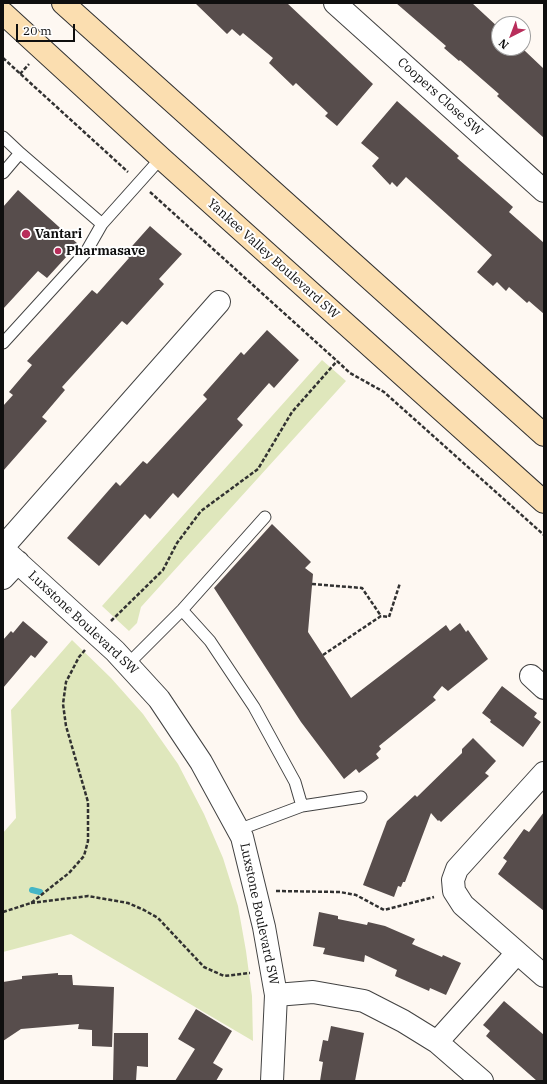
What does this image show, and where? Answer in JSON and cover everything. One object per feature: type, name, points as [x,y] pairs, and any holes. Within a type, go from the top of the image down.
[{"type":"main road","points":[[63,3],[544,435]]},
{"type":"main road","name":"Yankee Valley Boulevard SW","points":[[3,13],[161,158],[544,502]]},
{"type":"street","name":"Coopers Close SW","points":[[335,3],[544,191]]},
{"type":"street","points":[[3,578],[8,553],[219,302]]},
{"type":"street","name":"Luxstone Boulevard SW","points":[[8,553],[99,635],[128,664],[159,699],[201,762],[242,837],[255,890],[276,995],[272,1081]]},
{"type":"street","points":[[544,773],[457,869],[452,880],[454,891],[463,905],[544,976]]},
{"type":"street","points":[[437,1042],[517,953]]},
{"type":"street","points":[[276,995],[313,992],[364,1001],[403,1021],[437,1042],[482,1081]]},
{"type":"lane","points":[[3,137],[102,224]]},
{"type":"lane","points":[[3,174],[20,153]]},
{"type":"lane","points":[[3,343],[86,252],[102,224],[161,158]]},
{"type":"lane","points":[[128,664],[182,610],[266,517]]},
{"type":"lane","points":[[182,610],[210,641],[254,706],[295,782],[302,806]]},
{"type":"lane","points":[[238,830],[302,806],[361,797]]},
{"type":"path","points":[[3,58],[345,369],[384,392],[544,535]]},
{"type":"path","points":[[323,655],[380,616],[388,617],[400,583]]},
{"type":"path","points":[[312,584],[362,588],[380,616]]},
{"type":"path","points":[[255,890],[350,894],[366,900],[384,910],[454,891]]},
{"type":"path","points":[[31,903],[88,896],[128,903],[158,918],[204,967],[224,976],[250,973]]},
{"type":"green space","points":[[322,360],[346,381],[141,607],[137,623],[129,631],[102,606]]},
{"type":"green space","points":[[72,640],[111,678],[143,714],[178,764],[204,814],[223,858],[238,906],[252,996],[253,1041],[71,934],[3,952],[3,833],[16,818],[11,710]]},
{"type":"building","points":[[195,3],[287,3],[373,84],[337,126],[325,116],[328,113],[296,83],[293,86],[269,63],[273,58],[243,33],[240,36],[232,29],[227,34]]},
{"type":"building","points":[[396,3],[472,3],[491,21],[491,56],[530,56],[544,69],[544,138],[497,96],[499,94],[444,48],[446,46]]},
{"type":"building","points":[[397,101],[459,156],[457,158],[513,207],[509,212],[544,243],[544,314],[529,301],[527,303],[509,287],[506,291],[497,282],[493,286],[477,272],[492,255],[406,177],[397,187],[392,182],[390,185],[372,166],[379,158],[361,143]]},
{"type":"building","points":[[18,190],[78,244],[47,278],[38,271],[3,309],[3,207]]},
{"type":"building","points":[[150,226],[182,254],[159,279],[164,284],[127,325],[122,321],[62,387],[65,390],[42,417],[47,421],[3,471],[3,406],[13,395],[9,392],[32,365],[27,361],[92,290],[97,294],[129,258],[125,254]]},
{"type":"building","points":[[267,330],[299,360],[274,388],[269,383],[237,419],[243,425],[178,498],[173,493],[150,519],[145,514],[99,566],[67,538],[116,482],[120,486],[143,461],[147,464],[207,399],[203,395],[241,352],[244,355]]},
{"type":"building","points":[[272,524],[311,562],[305,568],[313,574],[308,632],[351,698],[446,625],[450,631],[460,623],[466,632],[468,630],[488,659],[448,691],[442,686],[433,697],[436,700],[379,746],[381,749],[376,754],[379,758],[359,773],[356,769],[344,779],[301,722],[214,588]]},
{"type":"building","points":[[23,621],[48,642],[35,658],[31,655],[3,688],[3,640],[11,631],[13,633]]},
{"type":"building","points":[[502,686],[537,713],[534,717],[541,722],[523,747],[490,722],[491,720],[482,713]]},
{"type":"building","points":[[473,738],[496,761],[485,773],[489,776],[441,822],[439,820],[438,821],[431,813],[405,882],[403,882],[401,887],[398,886],[394,897],[363,885],[387,821],[415,795],[417,797],[462,753],[462,749]]},
{"type":"building","points":[[544,812],[544,911],[498,874],[507,861],[503,858],[524,829],[529,832]]},
{"type":"building","points":[[319,912],[338,916],[338,919],[367,925],[368,922],[385,926],[415,939],[412,944],[442,957],[443,955],[461,963],[446,995],[430,988],[429,991],[395,976],[397,970],[365,955],[364,962],[323,954],[325,948],[313,946]]},
{"type":"building","points":[[58,973],[58,975],[72,975],[73,985],[114,987],[112,1047],[92,1046],[92,1030],[78,1029],[79,1024],[21,1029],[3,1041],[3,982],[22,979],[22,976]]},
{"type":"building","points":[[504,1001],[544,1035],[544,1081],[537,1081],[486,1036],[490,1031],[483,1025]]},
{"type":"building","points":[[196,1009],[232,1031],[213,1063],[223,1069],[216,1081],[175,1081],[195,1049],[178,1039]]},
{"type":"building","points":[[331,1026],[364,1033],[355,1081],[320,1081],[323,1062],[319,1061],[323,1040],[328,1041]]},
{"type":"building","points":[[114,1033],[148,1033],[148,1067],[137,1066],[136,1081],[113,1080]]},
{"type":"waterway","points":[[32,890],[40,892]]},
{"type":"place","name":"Vantari","points":[[26,234]]},
{"type":"place","name":"Pharmasave","points":[[58,251]]}]
